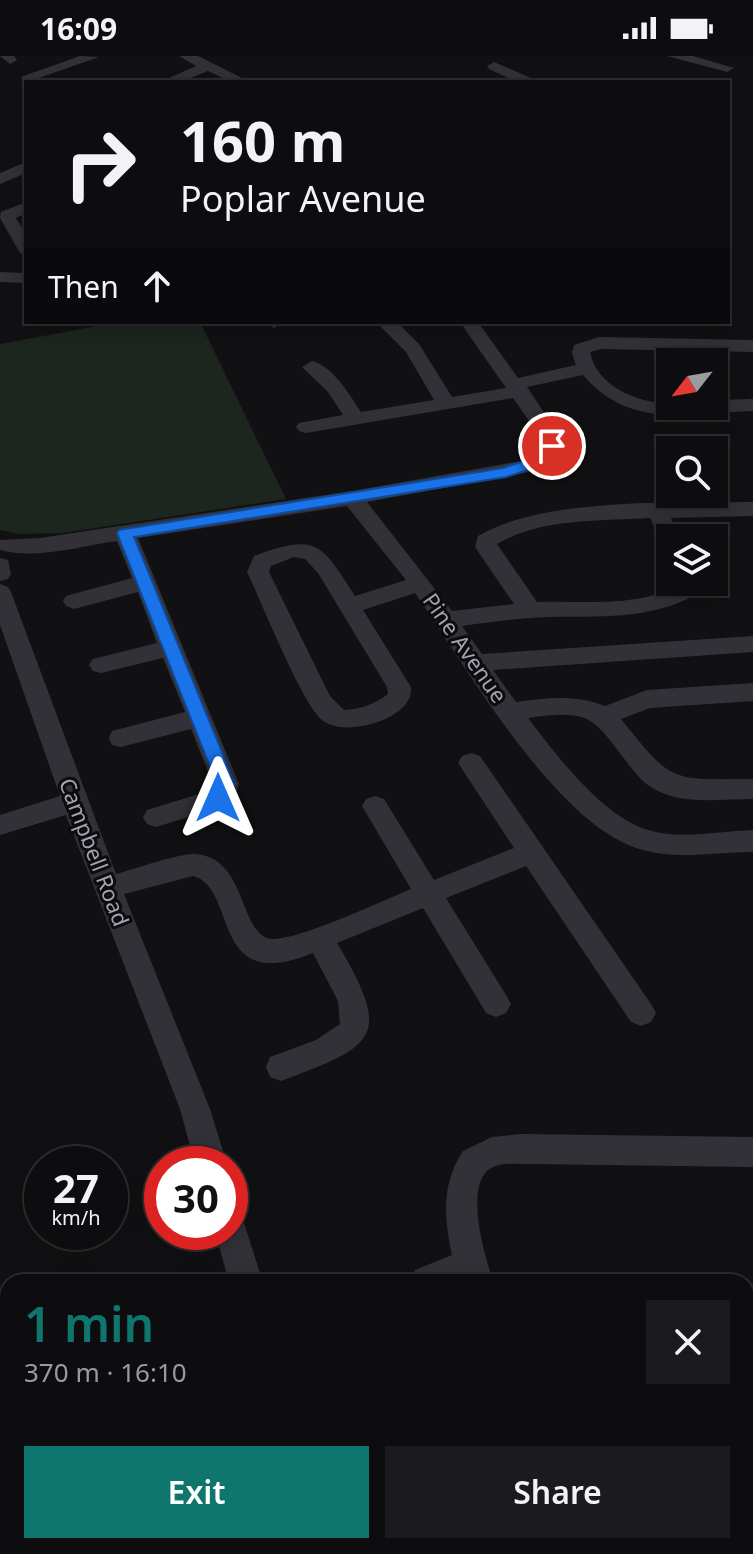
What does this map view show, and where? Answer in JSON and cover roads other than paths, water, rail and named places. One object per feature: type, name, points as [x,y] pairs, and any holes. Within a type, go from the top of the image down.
[{"type":"street","points":[[186,56],[239,80]]},
{"type":"street","points":[[674,56],[694,69],[718,75],[740,56]]},
{"type":"street","points":[[28,77],[92,57]]},
{"type":"street","points":[[475,72],[510,61]]},
{"type":"street","points":[[172,80],[208,66]]},
{"type":"street","points":[[494,66],[524,80]]},
{"type":"street","points":[[51,70],[73,80]]},
{"type":"street","points":[[0,179],[24,168]]},
{"type":"street","points":[[24,208],[7,216],[24,246]]},
{"type":"street","points":[[0,277],[24,278]]},
{"type":"street","points":[[387,324],[413,350],[446,404]]},
{"type":"street","points":[[3,557],[40,545],[506,472],[541,460],[552,446],[544,426],[470,324]]},
{"type":"street","points":[[656,407],[635,407],[613,397],[587,368],[581,349],[599,343],[753,346]]},
{"type":"street","points":[[312,367],[335,388],[354,417]]},
{"type":"street","points":[[306,427],[446,404],[587,368]]},
{"type":"street","points":[[728,406],[753,405]]},
{"type":"street","name":"Pine Avenue","points":[[352,498],[420,583],[509,712],[580,796],[617,828],[643,840],[753,841]]},
{"type":"street","points":[[531,610],[490,555],[486,541],[492,534],[576,516],[753,509]]},
{"type":"street","points":[[658,512],[663,524]]},
{"type":"street","points":[[125,533],[226,790],[218,798],[156,817]]},
{"type":"street","points":[[292,550],[311,552],[326,568],[350,606],[399,687],[400,695],[398,702],[384,709],[343,719],[334,716],[320,700],[258,572],[258,566],[273,555],[292,550]]},
{"type":"street","points":[[74,601],[144,583]]},
{"type":"street","points":[[350,606],[420,583]]},
{"type":"street","name":"Campbell Road","points":[[0,590],[74,802],[195,1109],[206,1146]]},
{"type":"street","points":[[445,620],[531,610],[652,605],[679,596]]},
{"type":"street","points":[[475,663],[753,644]]},
{"type":"street","points":[[101,665],[170,648]]},
{"type":"street","points":[[605,716],[640,700],[753,692]]},
{"type":"street","points":[[509,712],[583,707],[605,716],[649,772],[666,784],[688,789],[753,789]]},
{"type":"street","points":[[121,738],[199,718]]},
{"type":"street","points":[[471,763],[641,1013]]},
{"type":"street","points":[[0,825],[74,802]]},
{"type":"street","points":[[375,806],[496,1004]]},
{"type":"street","points":[[106,888],[199,865],[219,880],[255,948],[267,953],[281,952],[532,852]]},
{"type":"street","points":[[281,1067],[337,1044],[356,1026],[356,1009],[320,938]]},
{"type":"street","points":[[474,1274],[464,1229],[462,1185],[467,1171],[483,1156],[528,1149],[753,1152]]},
{"type":"street","points":[[237,1250],[244,1274]]}]
